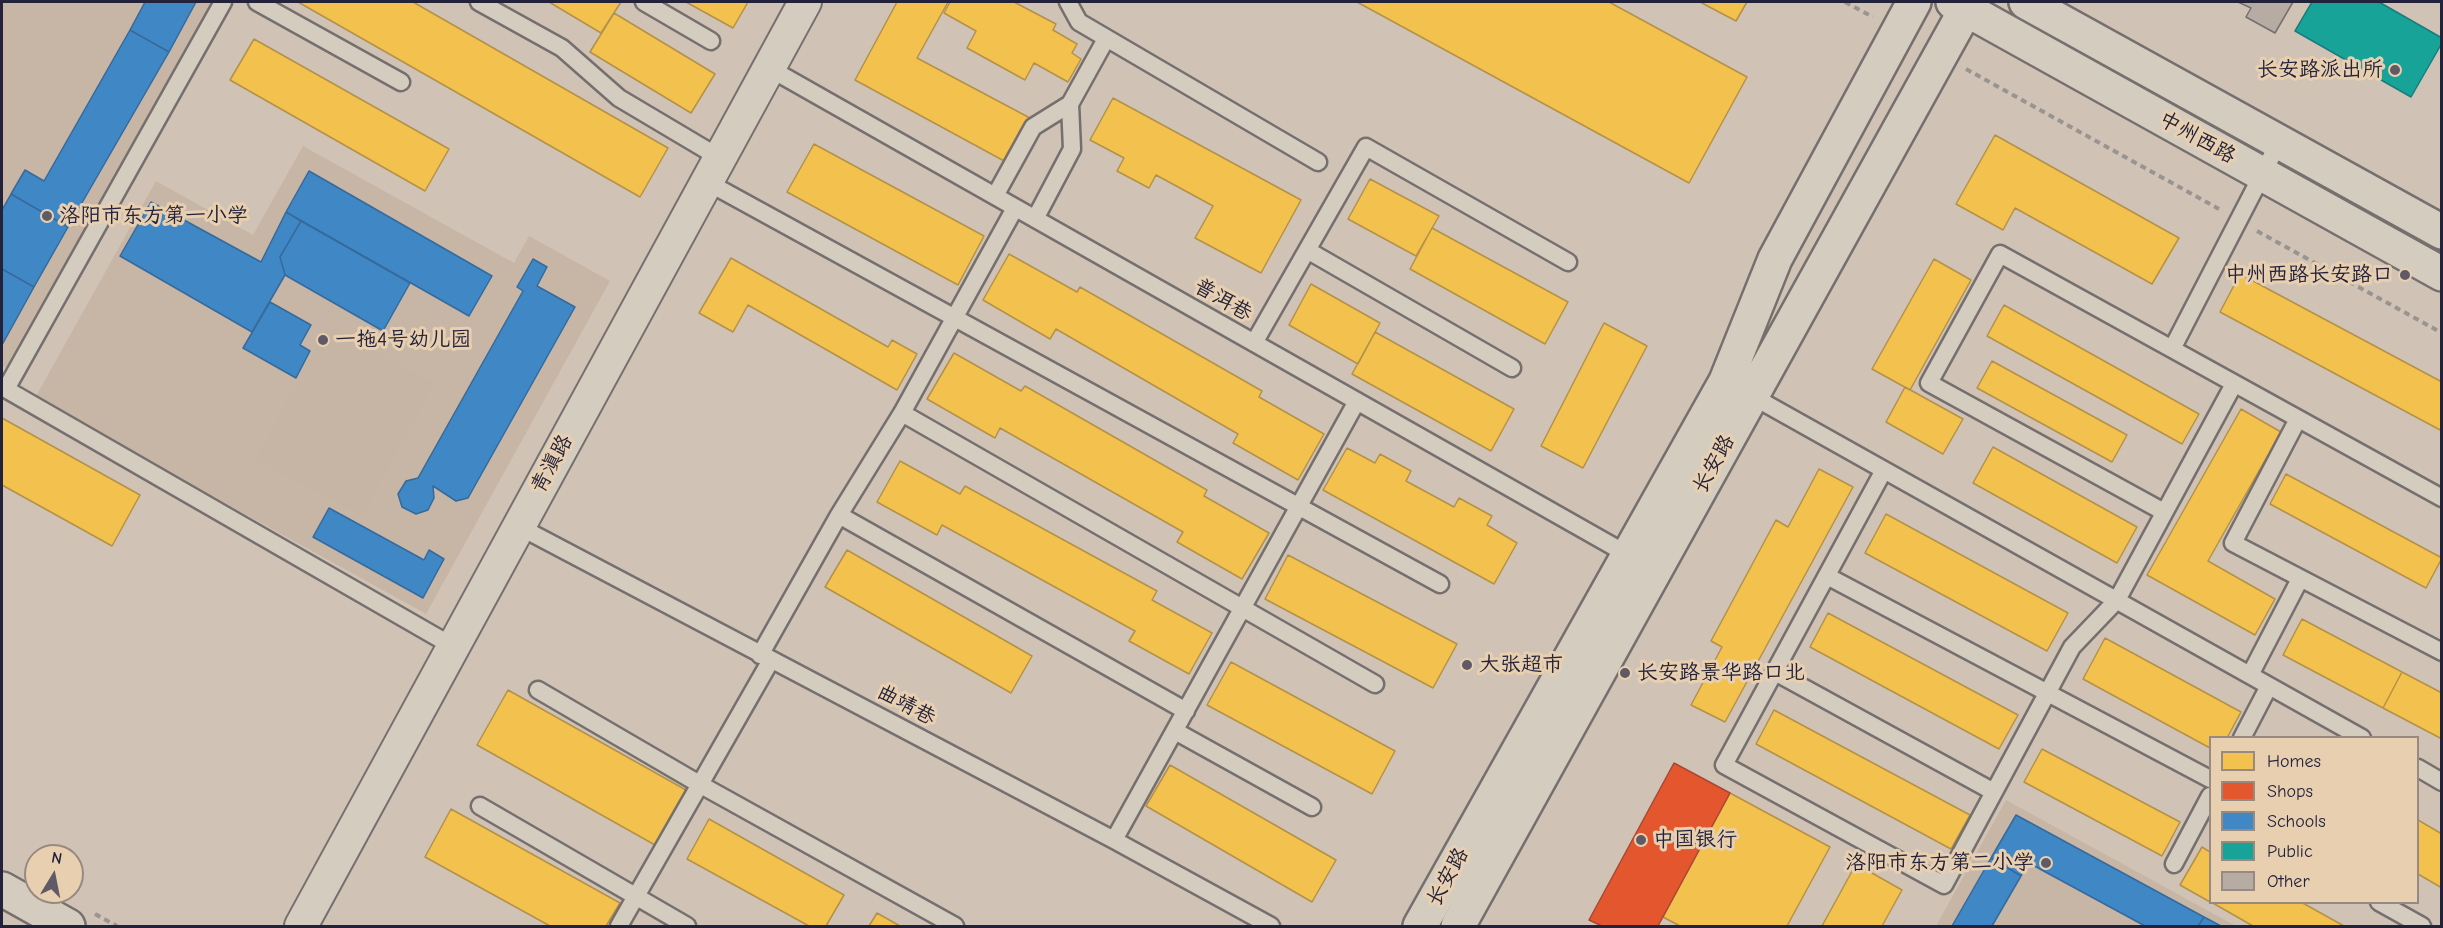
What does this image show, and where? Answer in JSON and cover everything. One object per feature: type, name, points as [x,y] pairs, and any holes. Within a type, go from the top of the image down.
[{"type":"main road","name":"长安路","points":[[1458,927],[1642,561],[1726,381],[1775,260],[1914,2]]},
{"type":"main road","name":"中州西路","points":[[2026,2],[2442,232]]},
{"type":"main road","name":"长安路","points":[[1420,927],[1642,561],[1752,396],[1941,55],[1963,4]]},
{"type":"main road","name":"中州西路","points":[[1963,4],[2442,274]]},
{"type":"main road","points":[[2,889],[68,927]]},
{"type":"street","name":"青滇路","points":[[301,927],[805,2]]},
{"type":"lane","points":[[223,2],[4,388],[454,646]]},
{"type":"lane","points":[[257,2],[401,82]]},
{"type":"lane","points":[[481,2],[562,48],[619,98],[713,170],[955,318],[1440,584]]},
{"type":"lane","points":[[644,2],[711,41]]},
{"type":"lane","points":[[1068,2],[1079,22],[1318,162]]},
{"type":"lane","points":[[995,196],[1033,127],[1070,105],[1106,39]]},
{"type":"lane","name":"普洱巷","points":[[769,68],[1642,561]]},
{"type":"lane","points":[[1035,219],[1072,149],[1070,105]]},
{"type":"lane","points":[[2172,349],[2279,142]]},
{"type":"lane","points":[[1254,343],[1366,147],[1568,262]]},
{"type":"lane","points":[[619,927],[701,784],[839,515],[902,413],[1016,208]]},
{"type":"lane","points":[[1307,250],[1512,368]]},
{"type":"lane","points":[[2164,512],[1929,383],[2000,254],[2442,498]]},
{"type":"lane","points":[[1884,470],[1724,765],[1944,885],[2072,647],[2116,600],[2234,384]]},
{"type":"lane","points":[[1752,396],[2358,736]]},
{"type":"lane","points":[[1114,840],[1357,402]]},
{"type":"lane","points":[[902,413],[1375,684]]},
{"type":"lane","points":[[2298,419],[2233,543],[2442,652]]},
{"type":"lane","points":[[839,515],[1186,711]]},
{"type":"lane","name":"曲靖巷","points":[[518,526],[1114,840],[1271,927]]},
{"type":"lane","points":[[1827,576],[2209,778]]},
{"type":"lane","points":[[2250,675],[2300,579]]},
{"type":"lane","points":[[1775,672],[1994,792]]},
{"type":"lane","points":[[2243,736],[2269,686]]},
{"type":"lane","points":[[538,690],[955,927]]},
{"type":"lane","points":[[1175,730],[1312,807]]},
{"type":"lane","points":[[2419,769],[2442,782]]},
{"type":"lane","points":[[2174,864],[2209,805]]},
{"type":"lane","points":[[480,806],[687,927]]},
{"type":"lane","points":[[2381,904],[2422,927]]},
{"type":"path","points":[[1845,2],[1898,31]]},
{"type":"path","points":[[1941,55],[2442,333]]},
{"type":"shaded area","name":"洛阳市东方第一小学","points":[[2,2],[213,2],[8,369],[2,365]]},
{"type":"shaded area","name":"一拖4号幼儿园","points":[[303,146],[514,263],[529,236],[610,281],[426,614],[35,398],[156,181],[253,235]]},
{"type":"shaded area","points":[[328,326],[434,383],[362,516],[256,459]]},
{"type":"shaded area","name":"洛阳市东方第二小学","points":[[2006,800],[2236,926],[1936,926]]},
{"type":"building: Homes","points":[[298,2],[413,2],[668,148],[640,197]]},
{"type":"building: Homes","points":[[549,2],[621,2],[601,33]]},
{"type":"building: Homes","points":[[686,2],[748,2],[733,28]]},
{"type":"building: Homes","points":[[897,2],[948,2],[917,58],[1030,118],[1006,162],[855,80]]},
{"type":"building: Homes","points":[[950,2],[1014,2],[1056,24],[1053,30],[1077,44],[1072,53],[1081,59],[1068,82],[1034,63],[1025,80],[967,48],[976,31],[944,13]]},
{"type":"building: Homes","points":[[1357,2],[1609,2],[1747,77],[1689,183]]},
{"type":"building: Homes","points":[[1700,2],[1747,2],[1736,21]]},
{"type":"building: Homes","points":[[614,13],[715,74],[691,113],[590,52]]},
{"type":"building: Homes","points":[[254,39],[449,149],[425,191],[230,80]]},
{"type":"building: Homes","points":[[1113,98],[1301,200],[1261,273],[1195,238],[1213,206],[1156,175],[1149,188],[1117,171],[1124,158],[1090,140]]},
{"type":"building: Homes","points":[[1995,135],[2179,238],[2152,284],[2015,208],[2003,230],[1956,204]]},
{"type":"building: Homes","points":[[814,144],[984,236],[958,285],[787,192]]},
{"type":"building: Homes","points":[[1370,179],[1439,216],[1416,256],[1348,219]]},
{"type":"building: Homes","points":[[1432,228],[1568,302],[1545,344],[1410,269]]},
{"type":"building: Homes","points":[[1009,254],[1077,292],[1080,287],[1262,391],[1259,397],[1324,434],[1298,480],[1233,443],[1238,434],[1056,329],[1050,339],[983,300]]},
{"type":"building: Homes","points":[[731,258],[888,347],[892,340],[917,354],[897,390],[748,305],[733,332],[699,313]]},
{"type":"building: Homes","points":[[1934,259],[1971,280],[1910,390],[1872,369]]},
{"type":"building: Homes","points":[[2240,274],[2442,382],[2442,431],[2220,312]]},
{"type":"building: Homes","points":[[1311,284],[1380,323],[1358,364],[1289,325]]},
{"type":"building: Homes","points":[[2004,305],[2199,414],[2182,444],[1987,336]]},
{"type":"building: Homes","points":[[1604,323],[1647,346],[1583,468],[1541,446]]},
{"type":"building: Homes","points":[[1375,332],[1514,409],[1491,451],[1352,374]]},
{"type":"building: Homes","points":[[954,353],[1021,391],[1025,386],[1207,490],[1204,496],[1269,533],[1242,579],[1177,542],[1183,532],[1000,428],[995,438],[927,399]]},
{"type":"building: Homes","points":[[1992,361],[2127,435],[2112,462],[1977,388]]},
{"type":"building: Homes","points":[[1905,387],[1963,419],[1943,454],[1886,422]]},
{"type":"building: Homes","points":[[2241,409],[2281,432],[2208,561],[2275,599],[2255,635],[2147,575]]},
{"type":"building: Homes","points":[[2,418],[140,495],[112,546],[2,485]]},
{"type":"building: Homes","points":[[1993,447],[2137,527],[2117,563],[1973,483]]},
{"type":"building: Homes","points":[[1347,448],[1375,463],[1380,454],[1411,471],[1406,481],[1454,507],[1459,498],[1492,516],[1487,525],[1517,543],[1494,584],[1323,490]]},
{"type":"building: Homes","points":[[900,461],[960,494],[965,486],[1157,591],[1152,600],[1212,633],[1189,674],[1129,641],[1135,631],[942,525],[937,535],[877,502]]},
{"type":"building: Homes","points":[[1819,469],[1853,487],[1725,722],[1691,705],[1722,647],[1711,641],[1776,520],[1788,527]]},
{"type":"building: Homes","points":[[2286,474],[2442,558],[2426,588],[2270,504]]},
{"type":"building: Homes","points":[[1886,514],[2068,613],[2047,651],[1865,553]]},
{"type":"building: Homes","points":[[847,550],[1032,656],[1011,693],[825,587]]},
{"type":"building: Homes","points":[[1288,555],[1457,644],[1433,688],[1265,599]]},
{"type":"building: Homes","points":[[1828,613],[2018,715],[1999,749],[1810,647]]},
{"type":"building: Homes","points":[[2302,619],[2402,672],[2383,708],[2283,655]]},
{"type":"building: Homes","points":[[2105,638],[2241,712],[2228,736],[2209,736],[2209,747],[2083,679]]},
{"type":"building: Homes","points":[[1231,662],[1395,751],[1372,794],[1207,705]]},
{"type":"building: Homes","points":[[2402,672],[2442,693],[2442,739],[2383,708]]},
{"type":"building: Homes","points":[[508,690],[686,790],[655,845],[477,745]]},
{"type":"building: Homes","points":[[1774,710],[1970,815],[1951,849],[1756,744]]},
{"type":"building: Homes","points":[[2042,749],[2180,822],[2162,856],[2024,782]]},
{"type":"building: Homes","points":[[1170,765],[1336,860],[1312,902],[1146,806]]},
{"type":"building: Homes","points":[[1730,793],[1830,847],[1787,926],[1680,926],[1663,917]]},
{"type":"building: Homes","points":[[451,809],[620,903],[606,926],[550,926],[425,857]]},
{"type":"building: Homes","points":[[709,819],[844,895],[826,926],[809,926],[687,859]]},
{"type":"building: Homes","points":[[2419,821],[2442,834],[2442,888],[2419,875]]},
{"type":"building: Homes","points":[[2202,847],[2209,851],[2209,901],[2180,885]]},
{"type":"building: Homes","points":[[1856,864],[1902,890],[1882,926],[1822,926]]},
{"type":"building: Homes","points":[[2214,904],[2305,904],[2344,926],[2253,926]]},
{"type":"building: Homes","points":[[877,913],[900,926],[869,926]]},
{"type":"building: Shops","points":[[1674,763],[1730,793],[1658,926],[1602,926],[1589,920]]},
{"type":"building: Schools","points":[[145,2],[196,2],[169,52],[130,30]]},
{"type":"building: Schools","points":[[130,30],[169,52],[68,227],[11,194],[25,170],[44,181]]},
{"type":"building: Schools","points":[[309,171],[492,276],[469,316],[286,212]]},
{"type":"building: Schools","points":[[11,194],[68,227],[34,287],[2,269],[2,210]]},
{"type":"building: Schools","points":[[151,202],[261,262],[286,212],[301,221],[280,257],[285,275],[252,332],[120,256]]},
{"type":"building: Schools","points":[[301,221],[410,283],[383,331],[285,275],[280,257]]},
{"type":"building: Schools","points":[[533,259],[547,267],[537,286],[575,307],[468,498],[456,501],[433,486],[434,498],[428,510],[416,514],[402,507],[398,494],[406,481],[418,478],[523,291],[517,287]]},
{"type":"building: Schools","points":[[2,269],[34,287],[2,345]]},
{"type":"building: Schools","points":[[270,302],[311,325],[300,345],[310,351],[296,378],[243,348]]},
{"type":"building: Schools","points":[[329,508],[424,560],[429,550],[444,559],[423,598],[313,537]]},
{"type":"building: Schools","points":[[2016,815],[2204,917],[2198,926],[2145,926],[2027,862],[2021,876],[1991,858]]},
{"type":"building: Schools","points":[[1991,858],[2021,876],[1992,926],[1952,926]]},
{"type":"building: Schools","points":[[2204,917],[2221,926],[2198,926]]},
{"type":"building: Public","name":"长安路派出所","points":[[2312,2],[2379,2],[2442,38],[2442,43],[2411,97],[2295,31]]},
{"type":"building: Other","points":[[2238,2],[2293,2],[2275,33],[2246,17],[2251,8]]},
{"type":"place","name":"长安路派出所","points":[[2395,70]]},
{"type":"place","name":"洛阳市东方第一小学","points":[[47,216]]},
{"type":"place","name":"中州西路长安路口","points":[[2405,275]]},
{"type":"place","name":"一拖4号幼儿园","points":[[323,340]]},
{"type":"place","name":"大张超市","points":[[1467,665]]},
{"type":"place","name":"长安路景华路口北","points":[[1625,673]]},
{"type":"place","name":"中国银行","points":[[1641,840]]},
{"type":"place","name":"洛阳市东方第二小学","points":[[2046,863]]}]
